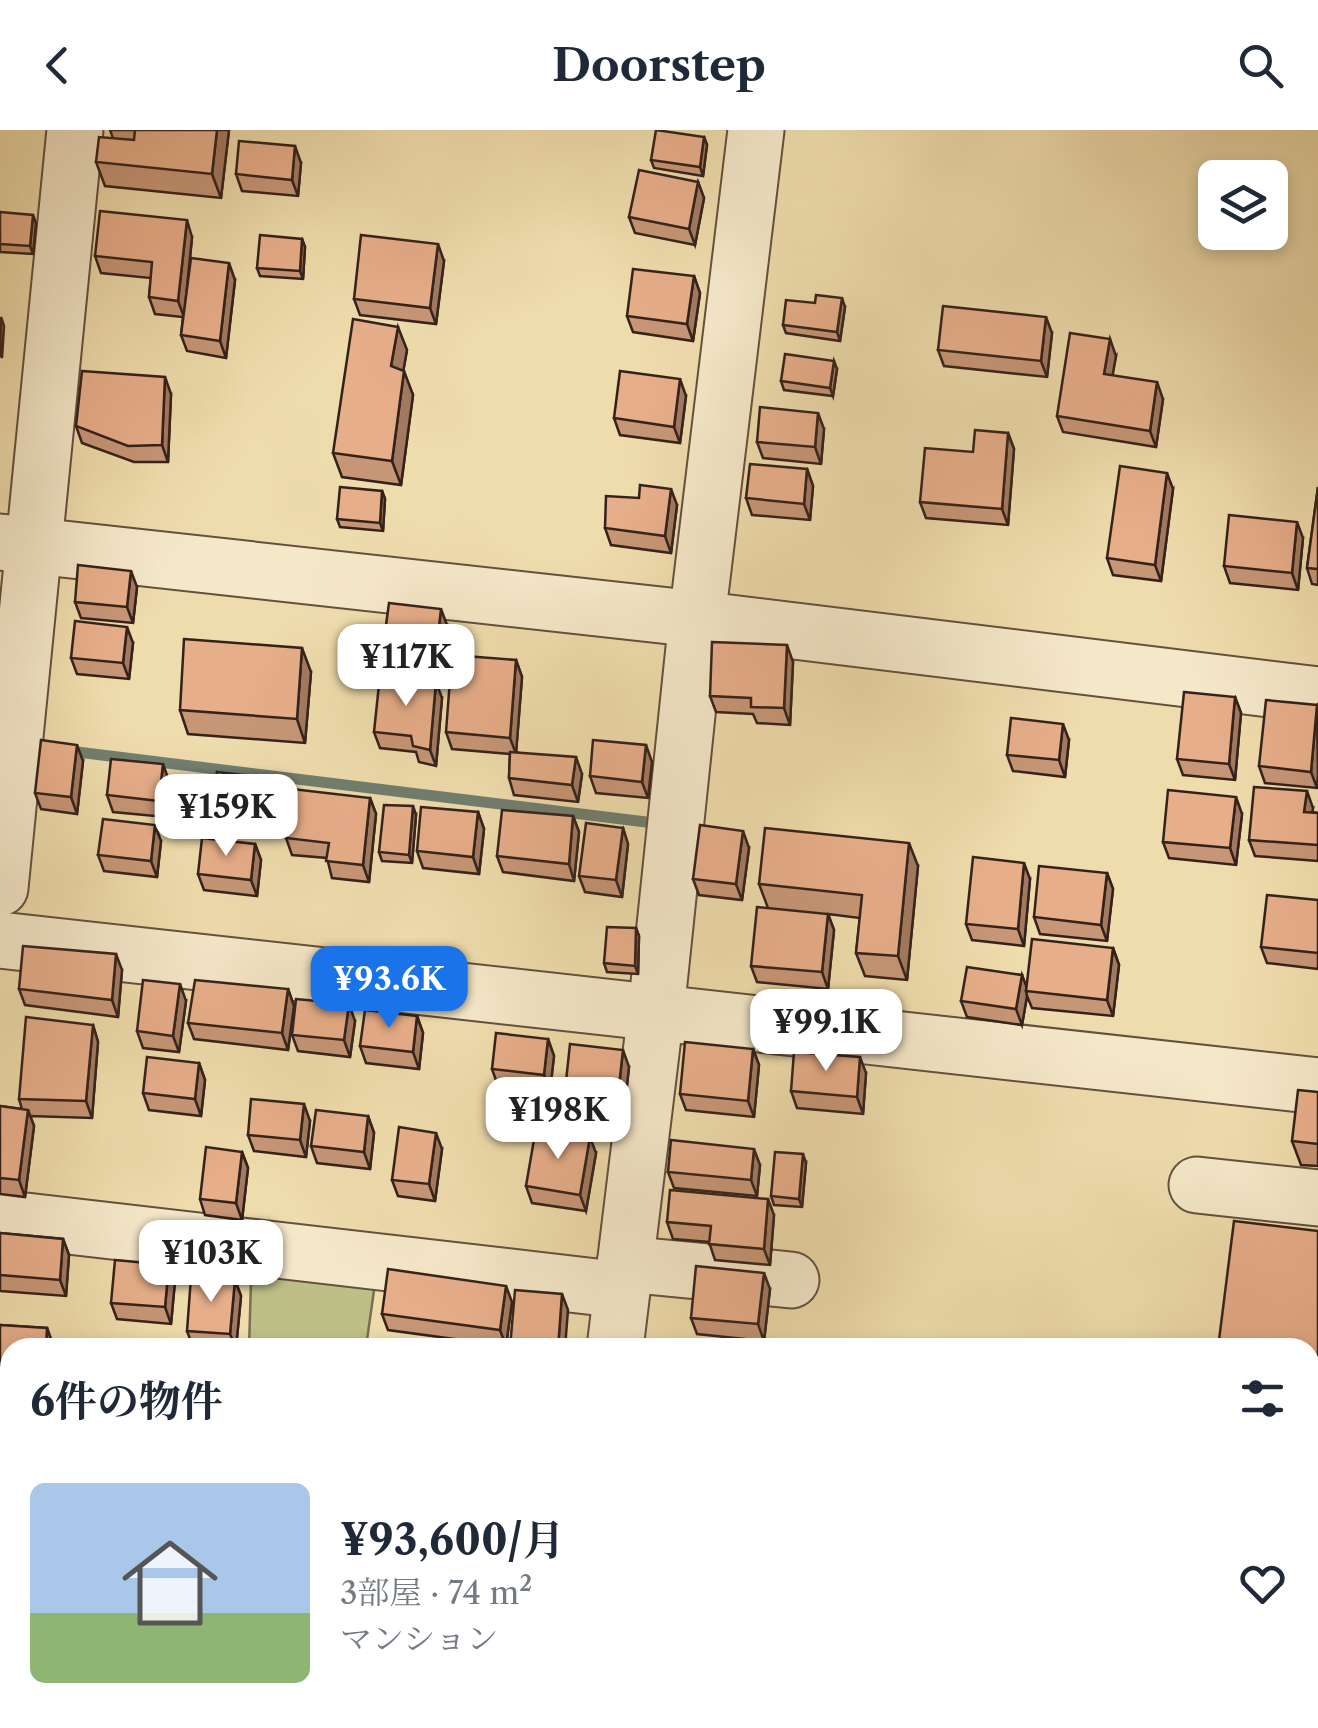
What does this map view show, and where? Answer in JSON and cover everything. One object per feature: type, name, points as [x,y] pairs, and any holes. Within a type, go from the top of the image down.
[{"type":"street","points":[[0,888],[18,544],[75,130]]},
{"type":"street","points":[[616,1338],[656,1012],[696,618],[756,130]]},
{"type":"street","points":[[18,544],[696,618],[1318,694]]},
{"type":"street","points":[[0,940],[1318,1086]]},
{"type":"street","points":[[1198,1185],[1318,1198]]},
{"type":"street","points":[[0,1218],[624,1277],[790,1280]]},
{"type":"green space","points":[[252,1248],[378,1262],[367,1338],[249,1338]]},
{"type":"building","points":[[135,130],[217,130],[212,174],[96,162],[99,137],[134,140]]},
{"type":"building","points":[[656,130],[704,137],[700,167],[651,160]]},
{"type":"building","points":[[239,141],[295,146],[292,180],[236,174]]},
{"type":"building","points":[[639,170],[698,182],[689,229],[629,217]]},
{"type":"building","points":[[100,211],[187,220],[178,301],[149,297],[152,262],[95,256]]},
{"type":"building","points":[[0,212],[33,215],[30,246],[0,244]]},
{"type":"building","points":[[260,235],[302,239],[300,271],[257,268]]},
{"type":"building","points":[[361,235],[438,244],[430,308],[354,299]]},
{"type":"building","points":[[191,258],[229,263],[220,341],[181,335]]},
{"type":"building","points":[[633,269],[694,276],[687,324],[627,316]]},
{"type":"building","points":[[816,295],[842,298],[837,332],[783,325],[786,300],[815,303]]},
{"type":"building","points":[[943,306],[1046,317],[1041,361],[938,350]]},
{"type":"building","points":[[353,319],[398,327],[391,366],[404,371],[392,461],[333,453]]},
{"type":"building","points":[[1070,333],[1110,339],[1104,374],[1157,382],[1150,431],[1057,416]]},
{"type":"building","points":[[785,354],[834,361],[830,388],[781,381]]},
{"type":"building","points":[[82,371],[165,377],[162,445],[128,446],[76,426]]},
{"type":"building","points":[[620,371],[680,379],[674,427],[614,418]]},
{"type":"building","points":[[760,407],[818,413],[815,447],[757,442]]},
{"type":"building","points":[[975,430],[1008,433],[1002,509],[920,502],[925,448],[973,452]]},
{"type":"building","points":[[750,464],[807,469],[804,504],[746,498]]},
{"type":"building","points":[[1120,466],[1167,473],[1155,565],[1107,558]]},
{"type":"building","points":[[640,485],[671,489],[665,536],[605,528],[606,496],[639,498]]},
{"type":"building","points":[[340,487],[382,491],[380,523],[337,519]]},
{"type":"building","points":[[1318,487],[1318,569],[1307,568]]},
{"type":"building","points":[[1229,515],[1297,522],[1292,573],[1224,566]]},
{"type":"building","points":[[78,565],[131,571],[127,607],[75,602]]},
{"type":"building","points":[[389,603],[441,609],[437,645],[384,640]]},
{"type":"building","points":[[75,621],[127,627],[123,663],[71,658]]},
{"type":"building","points":[[184,639],[302,648],[297,719],[180,710]]},
{"type":"building","points":[[712,642],[787,645],[784,708],[751,707],[751,698],[710,696]]},
{"type":"building","points":[[465,656],[516,660],[510,738],[446,732],[450,679],[464,681]]},
{"type":"building","points":[[380,675],[436,682],[430,750],[413,746],[411,736],[374,732]]},
{"type":"building","points":[[1184,692],[1235,697],[1229,764],[1177,759]]},
{"type":"building","points":[[1266,700],[1317,705],[1311,772],[1259,766]]},
{"type":"building","points":[[1011,718],[1063,724],[1059,760],[1007,755]]},
{"type":"building","points":[[41,740],[77,745],[71,797],[35,793]]},
{"type":"building","points":[[593,740],[646,745],[642,782],[590,776]]},
{"type":"building","points":[[510,752],[576,757],[572,785],[509,778]]},
{"type":"building","points":[[111,759],[163,764],[159,801],[107,795]]},
{"type":"building","points":[[217,772],[270,778],[266,814],[214,808]]},
{"type":"building","points":[[1254,787],[1307,791],[1304,812],[1318,813],[1318,845],[1249,840]]},
{"type":"building","points":[[292,789],[370,798],[363,865],[326,861],[329,843],[286,838]]},
{"type":"building","points":[[1168,790],[1236,797],[1230,848],[1163,842]]},
{"type":"building","points":[[384,805],[413,806],[409,855],[379,852]]},
{"type":"building","points":[[421,807],[478,812],[473,857],[417,851]]},
{"type":"building","points":[[502,810],[573,816],[569,864],[497,856]]},
{"type":"building","points":[[103,819],[155,825],[151,861],[98,855]]},
{"type":"building","points":[[586,823],[623,828],[616,880],[579,876]]},
{"type":"building","points":[[700,825],[743,831],[736,884],[693,879]]},
{"type":"building","points":[[765,828],[909,843],[898,956],[856,953],[862,895],[759,884]]},
{"type":"building","points":[[202,838],[255,844],[251,880],[198,874]]},
{"type":"building","points":[[973,857],[1024,863],[1018,929],[966,924]]},
{"type":"building","points":[[1039,866],[1107,873],[1101,925],[1034,917]]},
{"type":"building","points":[[1267,895],[1318,900],[1318,953],[1261,947]]},
{"type":"building","points":[[757,907],[828,914],[822,972],[751,966]]},
{"type":"building","points":[[607,927],[636,928],[635,966],[604,963]]},
{"type":"building","points":[[1032,939],[1113,948],[1107,1000],[1026,991]]},
{"type":"building","points":[[23,946],[116,954],[112,1000],[19,989]]},
{"type":"building","points":[[967,967],[1022,975],[1016,1009],[961,1001]]},
{"type":"building","points":[[143,980],[180,984],[173,1036],[137,1031]]},
{"type":"building","points":[[195,980],[288,989],[282,1033],[188,1023]]},
{"type":"building","points":[[296,999],[349,1004],[344,1040],[292,1035]]},
{"type":"building","points":[[365,1010],[417,1016],[413,1052],[360,1046]]},
{"type":"building","points":[[26,1017],[93,1025],[86,1101],[19,1099]]},
{"type":"building","points":[[496,1033],[548,1039],[544,1075],[492,1069]]},
{"type":"building","points":[[685,1042],[753,1049],[748,1101],[680,1094]]},
{"type":"building","points":[[570,1044],[623,1050],[619,1086],[566,1081]]},
{"type":"building","points":[[794,1052],[860,1057],[857,1097],[791,1091]]},
{"type":"building","points":[[147,1057],[199,1063],[195,1099],[143,1093]]},
{"type":"building","points":[[1298,1090],[1318,1092],[1318,1144],[1292,1141]]},
{"type":"building","points":[[251,1099],[304,1104],[300,1140],[248,1135]]},
{"type":"building","points":[[0,1106],[28,1110],[19,1180],[0,1178]]},
{"type":"building","points":[[316,1110],[368,1116],[364,1152],[311,1146]]},
{"type":"building","points":[[399,1127],[436,1133],[429,1184],[392,1180]]},
{"type":"building","points":[[536,1128],[590,1137],[580,1195],[526,1186]]},
{"type":"building","points":[[671,1140],[754,1149],[751,1180],[668,1172]]},
{"type":"building","points":[[206,1147],[242,1152],[236,1203],[200,1199]]},
{"type":"building","points":[[775,1152],[803,1154],[799,1199],[771,1196]]},
{"type":"building","points":[[670,1190],[768,1199],[764,1249],[709,1244],[711,1226],[667,1222]]},
{"type":"building","points":[[1234,1221],[1318,1231],[1318,1338],[1219,1338]]},
{"type":"building","points":[[0,1233],[63,1239],[60,1280],[0,1275]]},
{"type":"building","points":[[115,1260],[169,1265],[165,1307],[111,1303]]},
{"type":"building","points":[[696,1266],[764,1273],[758,1324],[691,1318]]},
{"type":"building","points":[[388,1269],[506,1286],[500,1330],[382,1314]]},
{"type":"building","points":[[191,1277],[235,1280],[230,1334],[187,1331]]},
{"type":"building","points":[[515,1290],[562,1294],[559,1338],[511,1338]]},
{"type":"building","points":[[0,1325],[47,1328],[46,1338],[0,1338]]},
{"type":"waterway","points":[[69,751],[646,822]]}]
